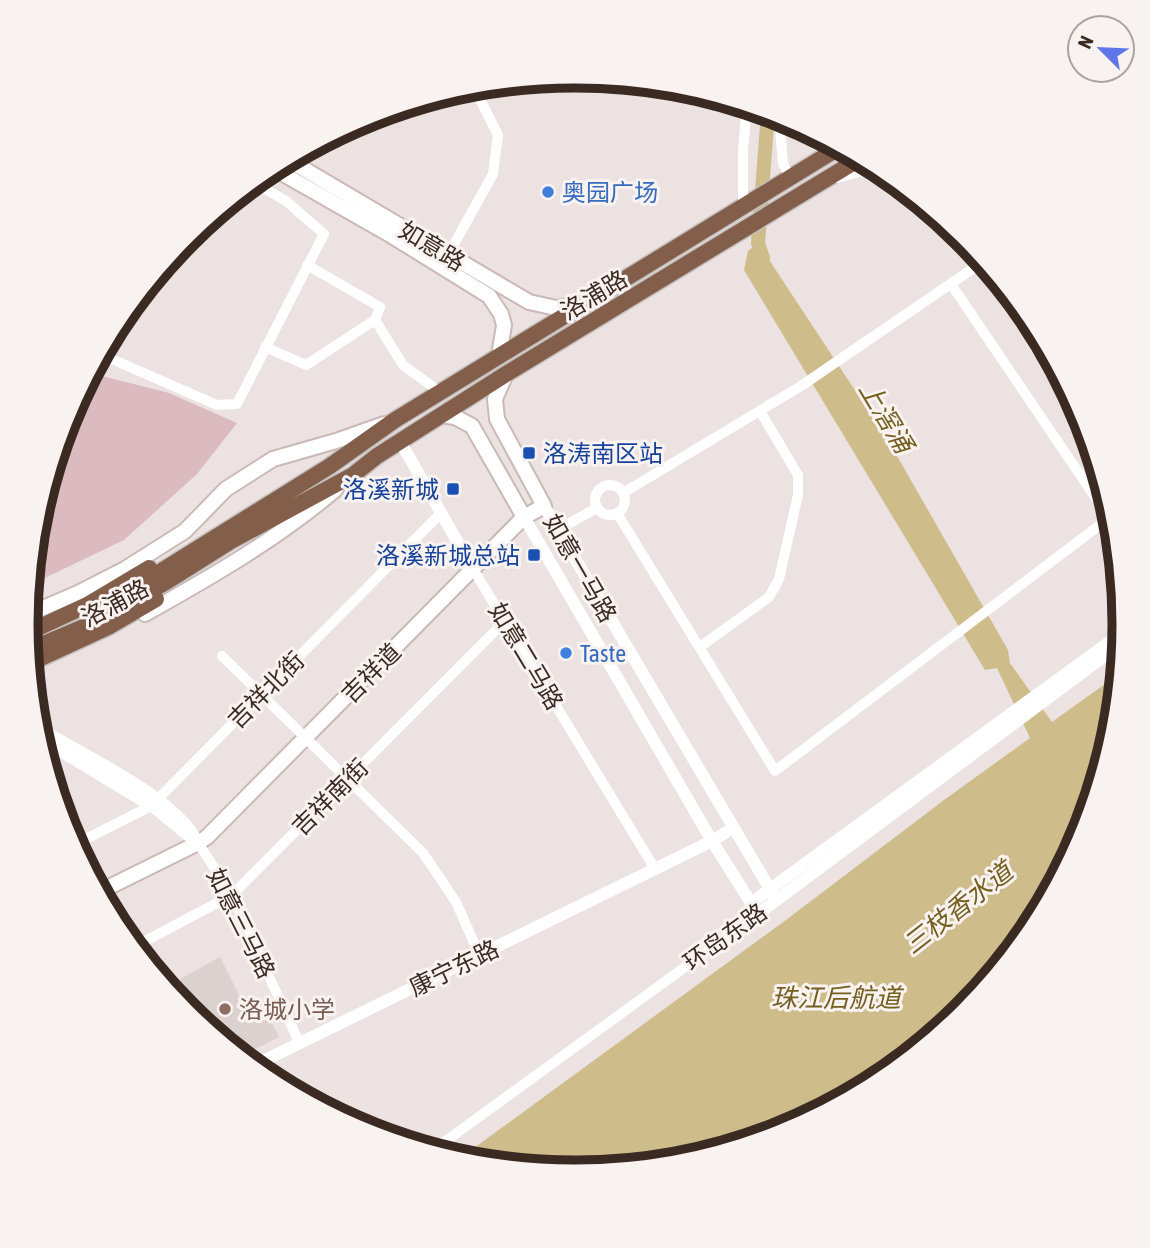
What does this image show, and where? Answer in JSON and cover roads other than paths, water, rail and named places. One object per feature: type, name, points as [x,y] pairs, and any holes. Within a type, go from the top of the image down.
[{"type":"highway","name":"洛浦路","points":[[396,420],[831,153]]},
{"type":"highway","name":"洛浦路","points":[[353,475],[400,441],[506,374],[851,164]]},
{"type":"highway","points":[[40,659],[63,649],[127,599],[339,452],[396,420]]},
{"type":"highway","points":[[39,646],[61,638],[353,475]]},
{"type":"highway","points":[[38,628],[87,605],[127,599]]},
{"type":"highway","points":[[39,637],[127,599]]},
{"type":"main road","name":"如意路","points":[[297,165],[538,305],[556,308],[586,303]]},
{"type":"main road","name":"如意路","points":[[283,174],[392,236],[489,296],[501,314],[504,325],[499,356]]},
{"type":"main road","name":"如意一马路","points":[[506,374],[495,399],[497,419],[544,506]]},
{"type":"main road","name":"如意一马路","points":[[441,415],[455,417],[472,426],[524,517]]},
{"type":"main road","name":"洛浦路","points":[[39,609],[125,569],[185,531],[226,489],[274,458],[336,442],[396,420]]},
{"type":"main road","name":"洛浦路","points":[[40,664],[111,632],[190,588],[301,517],[353,475]]},
{"type":"main road","name":"吉祥道","points":[[108,888],[198,843],[216,828],[524,517],[544,506]]},
{"type":"street","points":[[448,255],[493,174],[498,135],[478,97]]},
{"type":"street","points":[[743,207],[746,116]]},
{"type":"street","points":[[780,128],[783,164],[790,177]]},
{"type":"street","points":[[826,180],[861,170]]},
{"type":"street","points":[[109,358],[217,405],[237,404],[324,234],[286,201],[263,188]]},
{"type":"street","points":[[265,347],[306,365],[375,320],[380,307],[307,265]]},
{"type":"street","points":[[623,493],[809,381],[975,267]]},
{"type":"street","points":[[951,284],[1096,497]]},
{"type":"street","points":[[375,320],[403,365],[440,392]]},
{"type":"street","points":[[700,647],[769,597],[779,579],[798,495],[798,475],[760,411]]},
{"type":"street","name":"如意二马路","points":[[400,441],[473,569],[655,869]]},
{"type":"street","points":[[614,486],[623,493],[625,504],[617,513],[606,515],[597,508],[596,496],[603,487],[614,486]]},
{"type":"street","name":"如意一马路","points":[[544,506],[773,895]]},
{"type":"street","points":[[557,530],[597,508]]},
{"type":"street","name":"吉祥北街","points":[[84,840],[154,803],[441,513]]},
{"type":"street","points":[[617,513],[775,771],[992,606],[1102,528]]},
{"type":"street","name":"如意一马路","points":[[524,517],[712,841],[754,908]]},
{"type":"street","name":"吉祥南街","points":[[143,942],[232,895],[506,620]]},
{"type":"street","points":[[1040,698],[1111,642]]},
{"type":"street","points":[[1040,698],[1110,651]]},
{"type":"street","points":[[222,656],[423,853],[456,902],[480,956]]},
{"type":"street","name":"环岛东路","points":[[443,1144],[754,908],[1040,698]]},
{"type":"street","name":"如意三马路","points":[[51,735],[188,825],[232,895],[299,1042]]},
{"type":"street","name":"如意三马路","points":[[53,746],[154,803]]},
{"type":"street","name":"康宁东路","points":[[263,1061],[480,956],[712,841],[733,828]]},
{"type":"water","name":"珠江后航道","points":[[758,243],[889,442],[1008,650],[1010,663],[1052,722],[1108,682],[1101,729],[1083,796],[1071,829],[1040,892],[1001,951],[929,1027],[902,1050],[843,1089],[780,1120],[747,1132],[680,1150],[645,1156],[540,1159],[471,1150],[1030,738],[997,668],[985,670],[744,270],[748,251]]},
{"type":"waterway","name":"上滘涌","points":[[763,258],[758,243],[767,123]]},
{"type":"place","name":"奥园广场","points":[[548,192]]},
{"type":"place","name":"洛涛南区站","points":[[529,453]]},
{"type":"place","name":"洛溪新城","points":[[453,489]]},
{"type":"place","name":"洛溪新城总站","points":[[534,555]]},
{"type":"place","name":"Taste","points":[[566,653]]},
{"type":"place","name":"洛城小学","points":[[225,1009]]},
{"type":"water label","name":"三枝香水道","points":[[958,908]]}]
